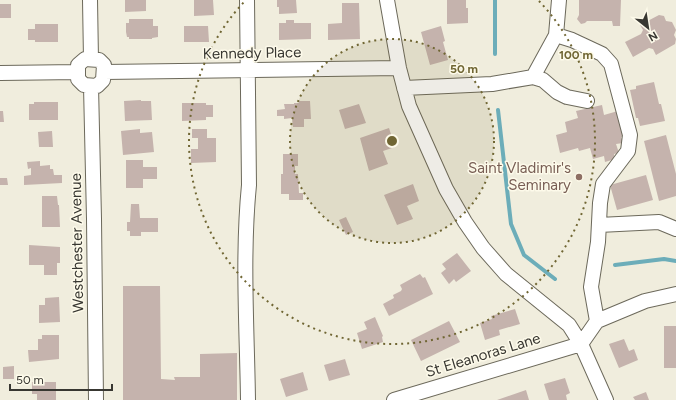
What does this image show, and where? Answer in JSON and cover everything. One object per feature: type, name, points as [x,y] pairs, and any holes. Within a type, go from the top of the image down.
[{"type":"street","points":[[90,0],[91,59]]},
{"type":"street","points":[[247,0],[249,185],[246,214],[246,281],[248,400]]},
{"type":"street","points":[[387,0],[399,68],[409,106],[442,182],[465,222],[483,248],[506,274],[569,325],[581,344],[606,400]]},
{"type":"street","points":[[532,77],[556,35],[559,0]]},
{"type":"street","points":[[556,35],[572,40],[602,54],[611,64],[630,135],[628,151],[603,184],[592,287],[597,321]]},
{"type":"street","points":[[85,59],[99,60],[104,65],[104,72],[103,80],[97,86],[84,85],[78,79],[78,64],[85,59]]},
{"type":"street","name":"Kennedy Place","points":[[104,72],[399,68]]},
{"type":"street","points":[[0,73],[78,72]]},
{"type":"street","points":[[404,88],[492,84],[532,77],[543,80],[557,92],[567,97],[587,100]]},
{"type":"street","name":"Westchester Avenue","points":[[90,86],[94,219],[96,400]]},
{"type":"street","points":[[599,225],[659,222],[676,229]]},
{"type":"street","points":[[581,344],[597,321],[645,301],[676,294]]},
{"type":"street","name":"St Eleanoras Lane","points":[[394,400],[581,344]]},
{"type":"building","points":[[125,0],[146,0],[146,11],[125,12]]},
{"type":"building","points":[[194,0],[213,0],[214,15],[194,16]]},
{"type":"building","points":[[277,0],[296,0],[297,13],[279,14]]},
{"type":"building","points":[[447,0],[466,0],[466,8],[468,8],[468,23],[447,24]]},
{"type":"building","points":[[579,0],[621,0],[620,26],[613,26],[612,21],[587,21],[581,24],[577,19],[579,15]]},
{"type":"building","points":[[342,3],[359,3],[360,39],[328,40],[328,24],[342,23]]},
{"type":"building","points":[[0,4],[11,4],[11,18],[0,18]]},
{"type":"building","points":[[659,15],[664,16],[666,21],[672,22],[676,30],[674,35],[676,39],[675,44],[656,55],[653,49],[649,48],[633,57],[625,42],[641,34],[643,30],[640,25]]},
{"type":"building","points":[[129,19],[153,19],[153,26],[158,26],[158,37],[152,39],[129,39],[126,32],[126,23],[129,23]]},
{"type":"building","points":[[286,20],[294,20],[294,23],[311,23],[311,39],[279,40],[279,23],[286,23]]},
{"type":"building","points":[[35,24],[58,24],[58,42],[35,42],[35,40],[28,40],[28,29],[35,29]]},
{"type":"building","points":[[184,26],[208,26],[209,42],[184,42]]},
{"type":"building","points":[[441,26],[445,41],[443,42],[448,60],[430,65],[421,32]]},
{"type":"building","points":[[654,82],[665,121],[640,126],[638,118],[636,118],[630,90],[636,89],[636,86]]},
{"type":"building","points":[[124,101],[151,101],[152,120],[125,121]]},
{"type":"building","points":[[299,101],[310,101],[311,119],[304,119],[304,127],[293,127],[292,118],[284,119],[284,116],[277,116],[277,110],[285,109],[284,104],[299,103]]},
{"type":"building","points":[[34,102],[58,102],[58,120],[29,120],[29,104],[34,104]]},
{"type":"building","points":[[182,103],[206,103],[206,105],[213,105],[213,117],[206,117],[206,120],[182,121]]},
{"type":"building","points":[[359,104],[366,123],[345,129],[339,110]]},
{"type":"building","points":[[602,105],[604,115],[618,111],[624,136],[621,137],[623,143],[616,144],[619,153],[614,154],[615,159],[605,162],[604,156],[593,159],[590,148],[579,151],[578,148],[560,153],[556,135],[567,132],[565,122],[578,118],[576,111]]},
{"type":"building","points":[[0,111],[3,111],[4,122],[0,122]]},
{"type":"building","points":[[389,128],[395,147],[383,151],[388,164],[369,171],[360,138]]},
{"type":"building","points":[[140,129],[140,133],[152,132],[154,152],[123,155],[121,131]]},
{"type":"building","points":[[192,129],[207,129],[207,138],[216,138],[216,162],[191,163],[191,149],[198,149],[198,138],[192,138]]},
{"type":"building","points":[[52,131],[53,147],[39,147],[38,132]]},
{"type":"building","points":[[666,135],[676,174],[676,196],[659,201],[644,141]]},
{"type":"building","points":[[283,154],[298,154],[298,166],[295,166],[295,174],[298,174],[299,193],[303,193],[303,200],[289,200],[289,194],[281,194]]},
{"type":"building","points":[[126,160],[143,160],[143,167],[157,167],[157,179],[143,179],[143,188],[126,188]]},
{"type":"building","points":[[40,161],[40,166],[50,165],[50,169],[53,169],[54,175],[62,175],[62,183],[24,185],[24,176],[31,175],[31,168],[28,169],[27,162]]},
{"type":"building","points":[[646,175],[653,200],[617,210],[610,185]]},
{"type":"building","points":[[0,178],[7,178],[8,185],[0,185]]},
{"type":"building","points":[[413,184],[419,201],[407,206],[413,219],[397,225],[384,195]]},
{"type":"building","points":[[42,196],[57,196],[60,227],[42,227]]},
{"type":"building","points":[[131,204],[139,204],[140,218],[158,218],[158,232],[141,232],[141,236],[130,236],[130,231],[127,231],[127,222],[130,222]]},
{"type":"building","points":[[346,217],[353,232],[346,235],[339,220]]},
{"type":"building","points":[[29,245],[60,247],[60,263],[57,263],[57,275],[44,275],[44,265],[29,265]]},
{"type":"building","points":[[457,253],[471,271],[456,282],[454,279],[449,284],[441,273],[446,269],[442,264]]},
{"type":"building","points":[[420,274],[423,278],[425,277],[433,294],[389,316],[383,304],[394,298],[393,295],[401,291],[402,289],[400,285]]},
{"type":"building","points":[[123,286],[160,286],[161,379],[175,380],[174,377],[200,377],[200,354],[237,353],[237,400],[123,400]]},
{"type":"building","points":[[59,297],[60,322],[39,323],[39,305],[45,305],[45,298]]},
{"type":"building","points":[[515,309],[520,324],[499,330],[500,335],[485,340],[480,323],[492,319],[491,316]]},
{"type":"building","points":[[375,317],[383,336],[383,342],[362,349],[357,333],[367,329],[364,322]]},
{"type":"building","points":[[449,321],[460,342],[421,361],[411,340]]},
{"type":"building","points":[[664,326],[676,326],[676,368],[664,368]]},
{"type":"building","points":[[42,335],[59,335],[59,359],[29,362],[28,350],[38,350],[38,339],[42,339]]},
{"type":"building","points":[[624,339],[629,351],[634,349],[638,360],[619,368],[609,344]]},
{"type":"building","points":[[345,359],[350,375],[329,381],[324,365]]},
{"type":"building","points":[[14,366],[14,379],[3,379],[3,367]]},
{"type":"building","points":[[303,372],[308,390],[286,397],[280,379]]},
{"type":"building","points":[[565,378],[570,393],[566,395],[567,400],[549,400],[544,384]]},
{"type":"building","points":[[32,382],[56,382],[56,400],[37,400],[37,394],[32,394]]},
{"type":"building","points":[[526,390],[529,400],[497,400]]},
{"type":"building","points":[[646,392],[649,400],[635,400],[633,397]]},
{"type":"waterway","points":[[495,0],[495,54]]},
{"type":"waterway","points":[[498,110],[511,224],[524,255],[555,279]]},
{"type":"waterway","points":[[615,265],[664,259],[676,261]]},
{"type":"place","name":"Saint Vladimir's Seminary","points":[[579,177]]}]
